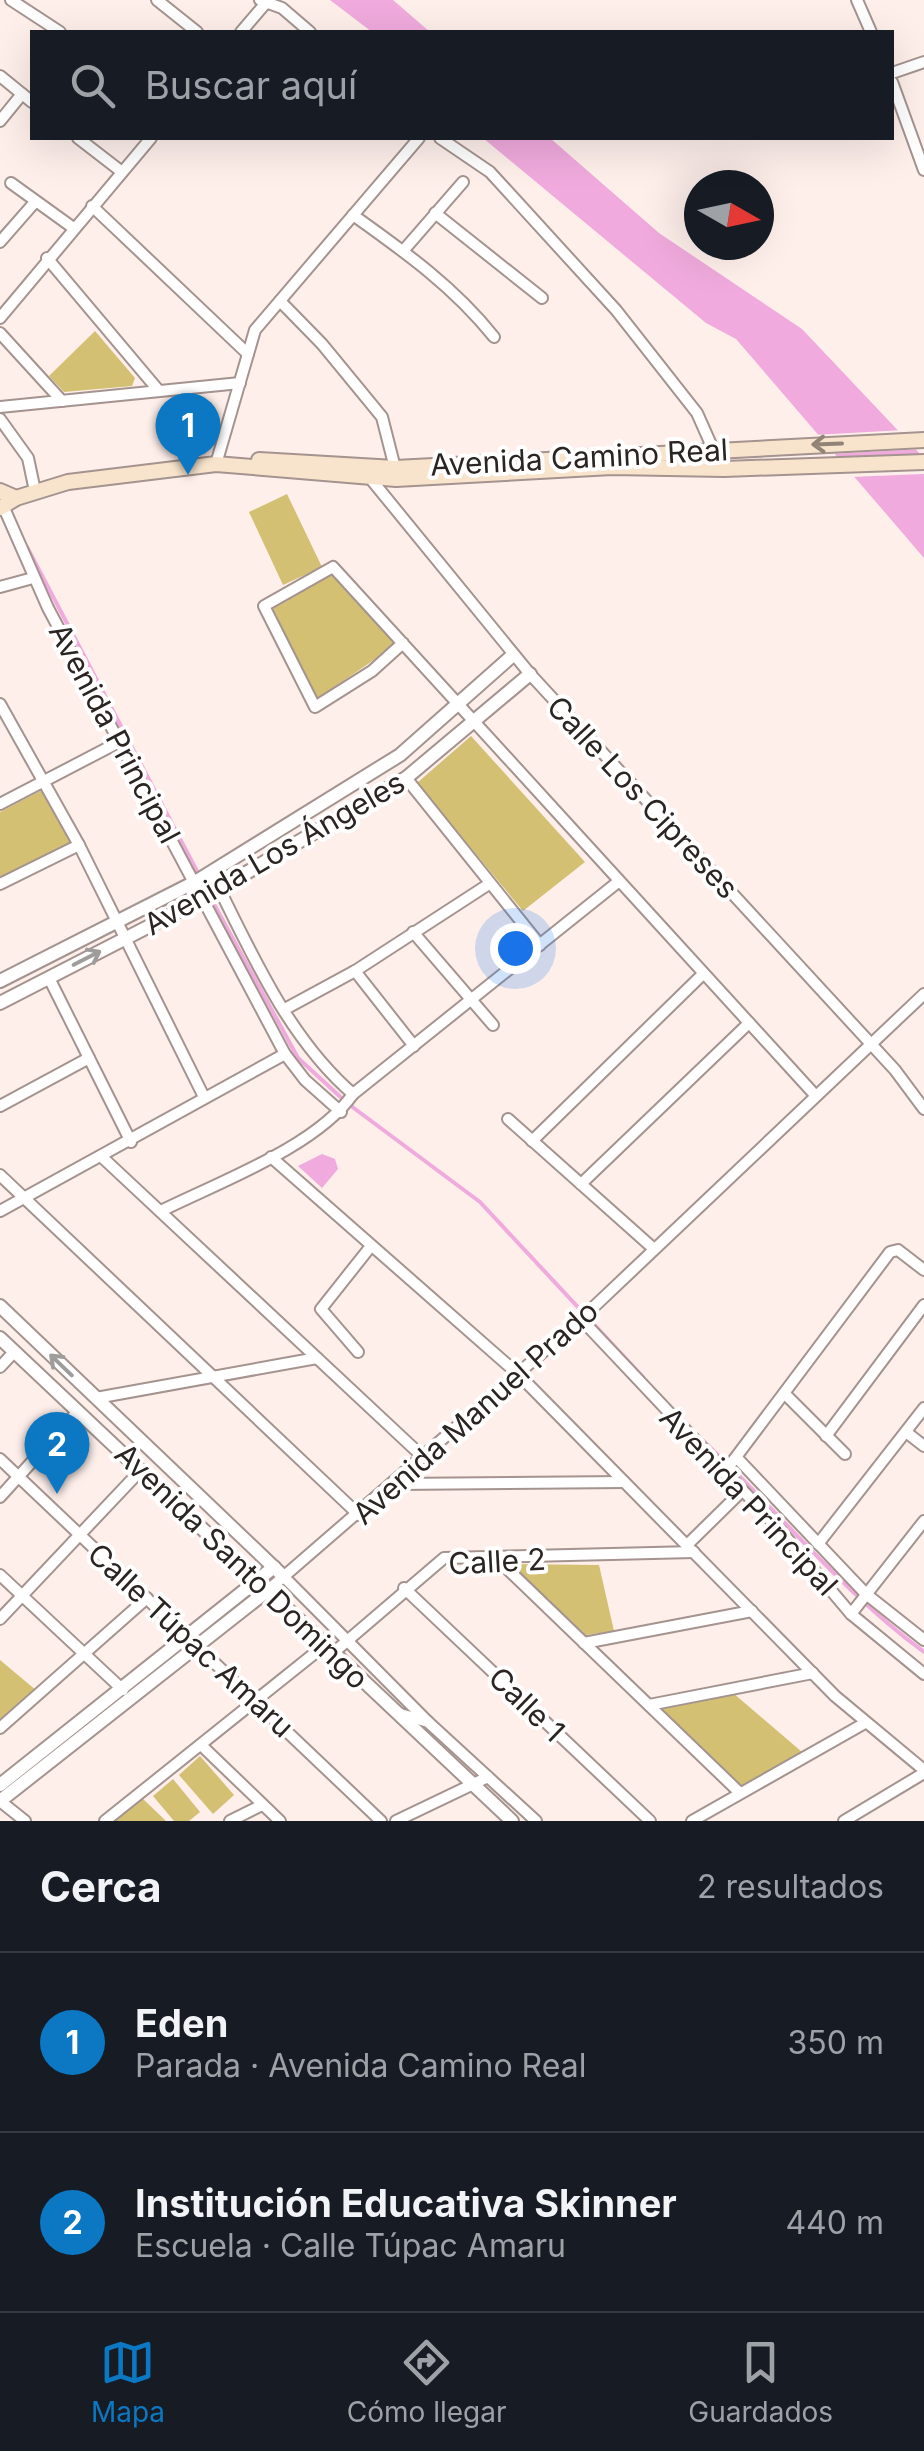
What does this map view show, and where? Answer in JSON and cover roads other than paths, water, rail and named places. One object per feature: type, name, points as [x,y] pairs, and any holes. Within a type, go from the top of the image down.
[{"type":"main road","name":"Avenida Camino Real","points":[[234,464],[276,458],[395,468],[924,440]]},
{"type":"main road","name":"Avenida Camino Real","points":[[6,505],[68,482],[216,464],[370,478],[612,467],[724,470],[924,462]]},
{"type":"main road","points":[[0,491],[6,505]]},
{"type":"street","points":[[11,0],[57,30]]},
{"type":"street","points":[[157,0],[195,30]]},
{"type":"street","points":[[857,0],[870,30]]},
{"type":"street","points":[[242,30],[263,2],[282,8],[308,30]]},
{"type":"street","points":[[894,73],[924,62]]},
{"type":"street","points":[[0,76],[30,100]]},
{"type":"street","points":[[894,88],[924,170]]},
{"type":"street","points":[[0,121],[22,94]]},
{"type":"street","points":[[81,140],[122,172]]},
{"type":"street","points":[[0,318],[149,140]]},
{"type":"street","points":[[216,464],[255,330],[417,140]]},
{"type":"street","points":[[443,140],[490,172],[616,310],[697,413],[718,448]]},
{"type":"street","points":[[403,251],[463,182]]},
{"type":"street","points":[[11,183],[72,228]]},
{"type":"street","points":[[0,242],[35,202]]},
{"type":"street","points":[[92,206],[248,354]]},
{"type":"street","points":[[435,213],[542,298]]},
{"type":"street","points":[[353,215],[470,306],[494,337]]},
{"type":"street","points":[[47,258],[159,391]]},
{"type":"street","points":[[280,301],[322,344],[382,418],[395,468]]},
{"type":"street","points":[[0,334],[62,401]]},
{"type":"street","points":[[0,407],[240,383]]},
{"type":"street","points":[[0,420],[28,458],[36,491]]},
{"type":"street","name":"Calle Los Cipreses","points":[[370,478],[513,655],[870,1043],[924,1109]]},
{"type":"street","name":"Avenida Principal","points":[[6,505],[32,578],[285,1054],[305,1080],[341,1112]]},
{"type":"street","points":[[404,643],[372,671],[315,706],[264,606],[334,567],[404,643],[460,704],[618,882],[815,1095]]},
{"type":"street","points":[[0,587],[32,578]]},
{"type":"street","name":"Avenida Los Ángeles","points":[[0,981],[195,882],[400,755],[513,655]]},
{"type":"street","name":"Avenida Los Ángeles","points":[[0,1003],[204,898],[406,778],[530,674]]},
{"type":"street","points":[[2,712],[80,845],[204,1097]]},
{"type":"street","points":[[0,804],[122,741]]},
{"type":"street","points":[[406,778],[540,945]]},
{"type":"street","points":[[0,884],[80,845]]},
{"type":"street","points":[[211,872],[284,1009],[320,1066],[354,1094]]},
{"type":"street","points":[[161,1211],[271,1157],[341,1112],[354,1094],[618,882]]},
{"type":"street","points":[[284,1009],[355,971],[489,884]]},
{"type":"street","points":[[414,932],[492,1026]]},
{"type":"street","points":[[355,971],[414,1046]]},
{"type":"street","points":[[532,1141],[703,974]]},
{"type":"street","points":[[49,978],[131,1142]]},
{"type":"street","name":"Avenida Manuel Prado","points":[[0,1801],[5,1783],[359,1515],[581,1320],[924,994]]},
{"type":"street","points":[[581,1184],[749,1024]]},
{"type":"street","points":[[0,1211],[103,1158],[285,1054]]},
{"type":"street","points":[[0,1106],[89,1058]]},
{"type":"street","points":[[508,1119],[654,1249]]},
{"type":"street","points":[[271,1157],[518,1374],[813,1673],[865,1723],[924,1771],[844,1821]]},
{"type":"street","points":[[103,1158],[424,1458]]},
{"type":"street","points":[[0,1176],[359,1515]]},
{"type":"street","points":[[358,1352],[321,1310],[371,1246]]},
{"type":"street","points":[[724,1472],[890,1252],[898,1250],[924,1270]]},
{"type":"street","points":[[826,1436],[924,1305]]},
{"type":"street","name":"Avenida Santo Domingo","points":[[0,1306],[279,1572]]},
{"type":"street","name":"Avenida Principal","points":[[581,1320],[812,1565],[859,1603],[923,1636]]},
{"type":"street","name":"Avenida Santo Domingo","points":[[0,1338],[512,1821]]},
{"type":"street","points":[[0,1368],[14,1352]]},
{"type":"street","points":[[96,1398],[317,1358]]},
{"type":"street","points":[[785,1394],[845,1454]]},
{"type":"street","points":[[818,1544],[924,1408]]},
{"type":"street","points":[[0,1497],[78,1411]]},
{"type":"street","points":[[906,1432],[924,1446]]},
{"type":"street","name":"Avenida Principal","points":[[737,1458],[818,1544],[859,1603],[924,1674]]},
{"type":"street","name":"Calle Túpac Amaru","points":[[0,1459],[381,1821]]},
{"type":"street","points":[[0,1619],[142,1470]]},
{"type":"street","points":[[394,1484],[624,1482]]},
{"type":"street","points":[[691,1548],[741,1492]]},
{"type":"street","points":[[859,1603],[924,1521]]},
{"type":"street","name":"Calle 2","points":[[105,1821],[256,1701],[347,1640],[444,1558],[497,1560],[691,1548]]},
{"type":"street","points":[[497,1560],[740,1794]]},
{"type":"street","points":[[279,1572],[428,1722]]},
{"type":"street","points":[[0,1575],[127,1694]]},
{"type":"street","name":"Calle 1","points":[[404,1588],[650,1821]]},
{"type":"street","points":[[0,1728],[147,1598]]},
{"type":"street","points":[[584,1643],[752,1611]]},
{"type":"street","points":[[648,1705],[813,1673]]},
{"type":"street","name":"Avenida Santo Domingo","points":[[397,1713],[428,1722],[536,1821]]},
{"type":"street","points":[[692,1821],[865,1723]]},
{"type":"street","points":[[201,1744],[280,1821]]},
{"type":"street","points":[[396,1821],[488,1776]]},
{"type":"street","points":[[0,1801],[25,1821]]},
{"type":"street","points":[[230,1821],[262,1805]]},
{"type":"waterway","points":[[27,547],[199,875]]},
{"type":"waterway","points":[[203,884],[298,1058],[347,1103],[480,1202],[643,1377]]},
{"type":"waterway","points":[[701,1439],[865,1603],[924,1652]]},
{"type":"place","name":"Eden","points":[[188,475]]},
{"type":"place","name":"Institución Educativa Skinner","points":[[57,1494]]}]
